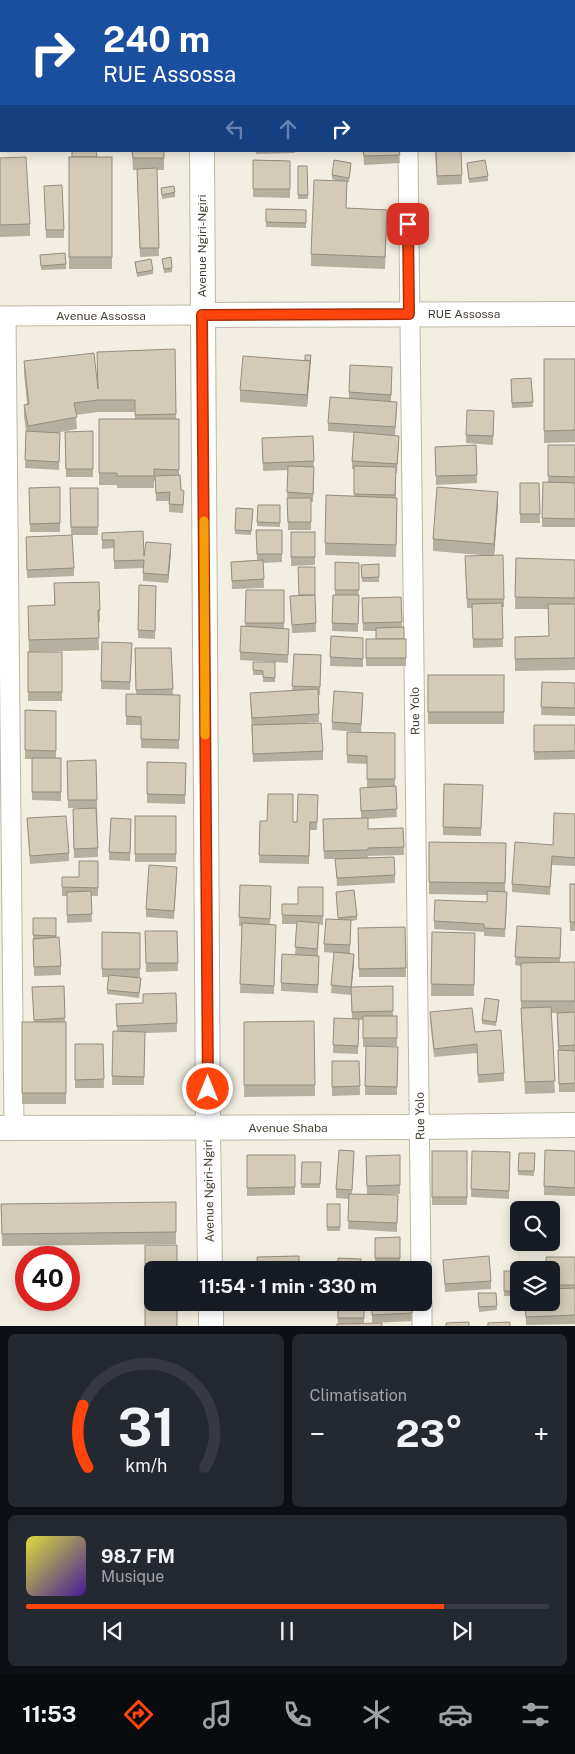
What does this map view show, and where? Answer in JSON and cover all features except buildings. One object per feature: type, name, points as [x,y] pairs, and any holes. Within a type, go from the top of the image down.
[{"type":"street","name":"Avenue Ngiri-Ngiri","points":[[202,152],[210,1261]]},
{"type":"street","name":"Rue Yolo","points":[[408,152],[422,1261]]},
{"type":"street","name":"RUE Assossa","points":[[202,315],[575,314]]},
{"type":"street","name":"Avenue Assossa","points":[[3,316],[202,315]]},
{"type":"street","points":[[3,316],[7,1128]]},
{"type":"street","name":"Avenue Shaba","points":[[7,1128],[575,1125]]},
{"type":"street","points":[[211,1311],[212,1326]]},
{"type":"street","points":[[422,1311],[422,1326]]},
{"type":"slow traffic","points":[[204,521],[205,735]]},
{"type":"route","points":[[208,1089],[202,315],[409,314],[408,224]]}]
